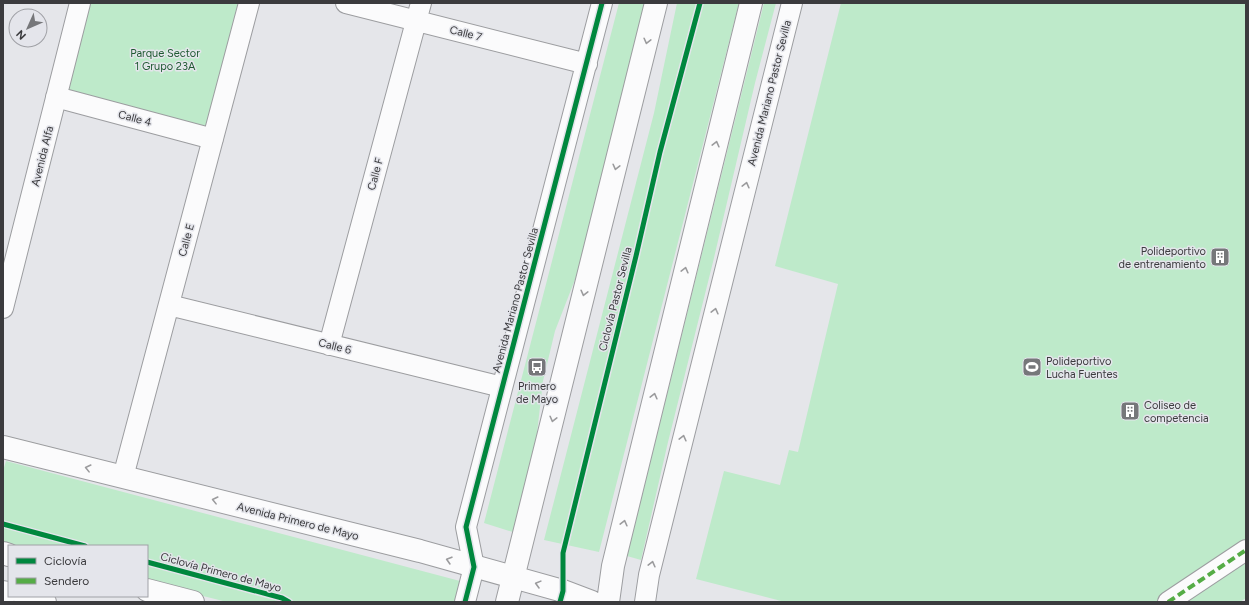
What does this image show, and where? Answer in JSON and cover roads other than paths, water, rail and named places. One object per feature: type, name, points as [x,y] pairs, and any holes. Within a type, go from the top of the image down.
[{"type":"main road","points":[[508,602],[656,3]]},
{"type":"main road","points":[[608,602],[613,566],[750,3]]},
{"type":"main road","name":"Avenida Primero de Mayo","points":[[3,447],[420,551],[563,591],[592,602]]},
{"type":"main road","points":[[148,590],[193,602]]},
{"type":"street","name":"Avenida Alfa","points":[[3,308],[8,271],[56,97],[80,3]]},
{"type":"street","name":"Calle E","points":[[123,477],[249,3]]},
{"type":"street","name":"Calle 7","points":[[346,3],[419,12],[586,64]]},
{"type":"street","name":"Avenida Mariano Pastor Sevilla","points":[[466,602],[474,566],[466,527],[602,3]]},
{"type":"street","name":"Avenida Mariano Pastor Sevilla","points":[[645,602],[649,575],[792,3]]},
{"type":"street","name":"Calle F","points":[[329,345],[419,12]]},
{"type":"street","name":"Calle 4","points":[[56,97],[213,139]]},
{"type":"street","name":"Calle 6","points":[[169,305],[502,388]]},
{"type":"street","points":[[1168,602],[1246,550]]},
{"type":"street","points":[[27,597],[46,602]]},
{"type":"place","name":"Polideportivo de entrenamiento","points":[[1220,257]]},
{"type":"place","name":"Primero de Mayo","points":[[537,367]]},
{"type":"place","name":"Polideportivo Lucha Fuentes","points":[[1032,367]]},
{"type":"place","name":"Coliseo de competencia","points":[[1130,411]]},
{"type":"park label","name":"Parque Sector 1 Grupo 23A","points":[[165,59]]}]
